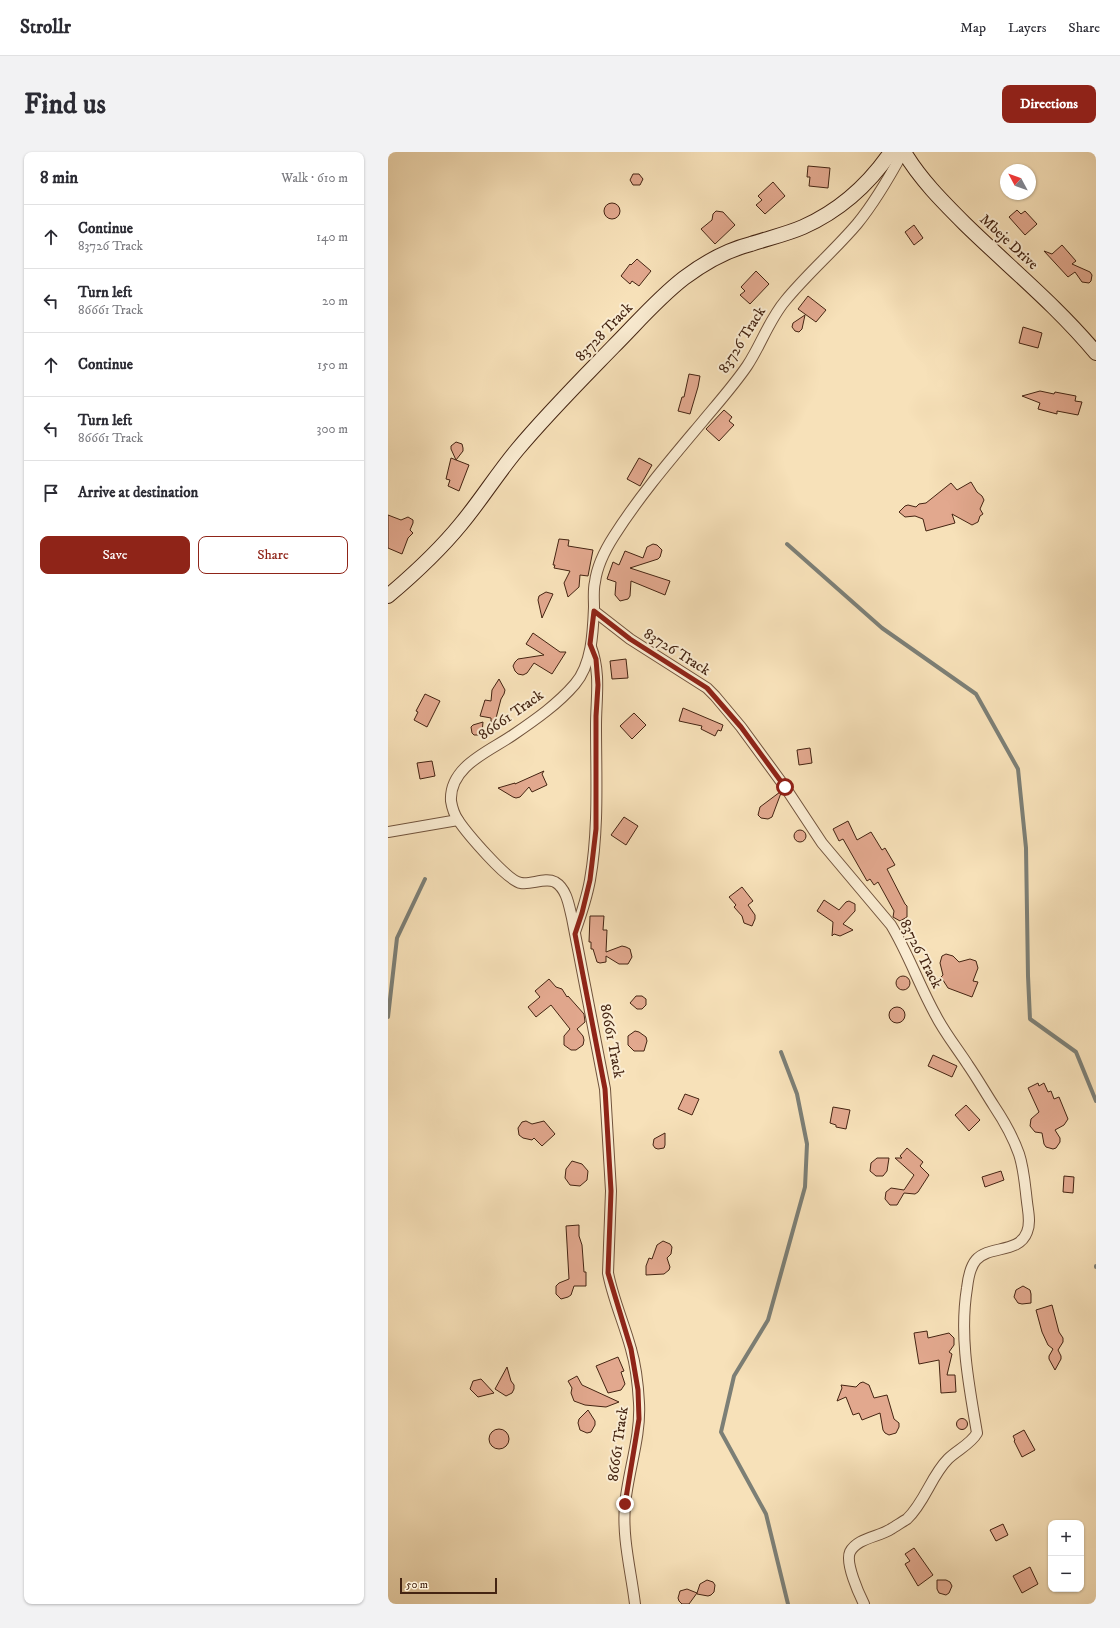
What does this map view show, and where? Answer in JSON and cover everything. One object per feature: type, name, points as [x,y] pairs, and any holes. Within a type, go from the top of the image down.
[{"type":"street","name":"83728 Track","points":[[388,596],[437,551],[460,525],[541,420],[659,300],[685,278],[709,262],[732,250],[803,227],[823,217],[846,201],[864,185],[879,169],[891,152]]},
{"type":"street","name":"Mbeje Drive","points":[[904,152],[923,180],[941,200],[990,249],[1077,330],[1096,353]]},
{"type":"street","name":"83726 Track","points":[[864,1604],[848,1560],[850,1552],[857,1544],[890,1530],[907,1518],[919,1504],[940,1468],[957,1450],[974,1438],[977,1433],[963,1336],[968,1279],[975,1260],[981,1255],[988,1252],[1005,1249],[1022,1239],[1027,1232],[1029,1224],[1022,1167],[1014,1141],[1003,1120],[935,1015],[899,938],[891,925],[822,842],[785,787],[716,696],[707,688],[630,639],[594,611],[594,582],[601,558],[613,537],[667,465],[748,364],[772,320],[784,302],[858,222],[889,178],[904,152]]},
{"type":"street","name":"86661 Track","points":[[594,611],[590,656],[576,683],[561,699],[511,736],[482,753],[466,766],[457,778],[452,790],[451,802],[458,820],[512,880],[521,884],[549,881],[555,882],[562,888],[566,895],[575,934],[605,1089],[611,1191],[608,1273],[631,1349],[638,1390],[639,1419],[626,1495],[624,1518],[625,1536],[635,1604]]},
{"type":"street","points":[[575,934],[590,880],[596,829],[596,716],[598,685],[596,659],[590,644]]},
{"type":"street","points":[[388,832],[458,820]]},
{"type":"building","points":[[808,166],[830,168],[828,188],[809,186],[810,177],[807,177]]},
{"type":"building","points":[[633,174],[639,174],[643,179],[640,185],[633,185],[630,180]]},
{"type":"building","points":[[773,182],[785,196],[765,214],[756,205],[762,200],[758,196]]},
{"type":"building","points":[[612,203],[619,208],[620,211],[615,218],[612,219],[605,214],[604,211],[609,204]]},
{"type":"building","points":[[1017,210],[1021,214],[1025,211],[1037,224],[1025,235],[1009,217]]},
{"type":"building","points":[[716,211],[723,212],[735,225],[715,244],[701,229],[712,220],[713,214]]},
{"type":"building","points":[[914,225],[923,238],[914,245],[905,232]]},
{"type":"building","points":[[1062,245],[1076,261],[1072,264],[1090,272],[1092,275],[1089,283],[1082,282],[1075,272],[1068,277],[1044,251],[1052,254]]},
{"type":"building","points":[[637,259],[651,271],[639,286],[632,281],[630,284],[621,276],[630,264],[631,265]]},
{"type":"building","points":[[756,271],[769,284],[750,304],[740,295],[745,291],[741,287]]},
{"type":"building","points":[[808,296],[826,310],[816,322],[798,309]]},
{"type":"building","points":[[805,315],[802,329],[799,332],[795,331],[792,327],[793,323]]},
{"type":"building","points":[[1023,327],[1042,333],[1038,348],[1019,343]]},
{"type":"building","points":[[689,374],[700,376],[690,414],[678,411],[682,397],[684,397]]},
{"type":"building","points":[[1040,391],[1076,396],[1075,401],[1082,402],[1078,415],[1057,411],[1057,414],[1038,409],[1040,403],[1022,396]]},
{"type":"building","points":[[724,410],[732,417],[729,421],[734,425],[719,441],[706,429]]},
{"type":"building","points":[[456,442],[462,444],[463,451],[456,460],[451,446]]},
{"type":"building","points":[[451,458],[469,465],[459,491],[448,486],[450,480],[446,479]]},
{"type":"building","points":[[639,458],[652,465],[640,486],[627,479]]},
{"type":"building","points":[[971,482],[984,500],[980,509],[983,514],[980,516],[978,522],[972,525],[952,514],[955,523],[926,531],[923,519],[915,516],[905,517],[899,512],[908,505],[916,507],[919,504],[926,503],[951,483],[957,490]]},
{"type":"building","points":[[388,515],[401,520],[408,517],[413,520],[410,530],[413,533],[408,538],[402,554],[388,548]]},
{"type":"building","points":[[559,539],[569,540],[568,546],[593,550],[588,576],[580,575],[579,587],[568,597],[564,583],[570,571],[554,568],[555,565],[553,565]]},
{"type":"building","points":[[653,544],[657,545],[662,550],[660,557],[630,568],[670,581],[665,595],[631,581],[630,596],[628,599],[620,601],[615,595],[616,582],[607,579],[613,562],[619,565],[625,551],[643,558],[647,547]]},
{"type":"building","points":[[546,592],[553,594],[542,618],[538,600],[539,596]]},
{"type":"building","points":[[533,633],[560,652],[566,652],[552,674],[534,663],[527,673],[523,675],[518,674],[515,671],[513,666],[518,659],[544,655],[526,644]]},
{"type":"building","points":[[626,659],[628,678],[612,679],[610,661]]},
{"type":"building","points":[[499,679],[505,690],[495,722],[491,722],[491,718],[480,716],[485,700],[491,701],[492,690]]},
{"type":"building","points":[[425,694],[440,701],[427,727],[414,720],[418,712],[416,711]]},
{"type":"building","points":[[683,708],[723,725],[721,731],[718,730],[715,736],[701,729],[702,726],[679,721]]},
{"type":"building","points":[[634,713],[646,725],[632,739],[620,726]]},
{"type":"building","points":[[483,722],[482,733],[480,735],[474,735],[471,727]]},
{"type":"building","points":[[810,748],[812,763],[799,765],[797,750]]},
{"type":"building","points":[[432,761],[435,776],[420,779],[417,763]]},
{"type":"building","points":[[544,771],[542,774],[547,785],[532,792],[529,787],[520,797],[513,797],[498,788],[515,784]]},
{"type":"building","points":[[780,792],[781,793],[772,817],[768,819],[761,818],[758,815],[760,807]]},
{"type":"building","points":[[624,817],[638,826],[626,845],[611,835]]},
{"type":"building","points":[[848,821],[857,840],[871,832],[882,850],[885,848],[895,865],[887,869],[907,906],[907,917],[900,921],[893,917],[894,911],[878,882],[874,885],[870,879],[867,881],[843,839],[839,841],[833,829]]},
{"type":"building","points":[[798,830],[802,830],[806,836],[802,842],[798,842],[794,838],[794,834]]},
{"type":"building","points":[[742,887],[753,901],[748,905],[755,915],[752,926],[744,923],[742,916],[734,907],[736,905],[729,897]]},
{"type":"building","points":[[824,900],[839,910],[846,902],[849,901],[855,904],[855,911],[843,924],[853,930],[840,936],[834,934],[832,936],[833,922],[817,911]]},
{"type":"building","points":[[590,916],[604,916],[603,930],[607,930],[606,952],[622,946],[630,949],[632,957],[628,964],[619,964],[606,956],[606,962],[597,962],[593,949],[591,949],[591,942],[589,942]]},
{"type":"building","points":[[946,954],[953,956],[959,962],[970,959],[976,961],[978,968],[973,981],[978,982],[972,997],[948,988],[941,977],[943,975],[940,963],[942,956]]},
{"type":"building","points":[[903,976],[908,978],[910,983],[908,988],[903,990],[898,988],[896,983],[898,978]]},
{"type":"building","points":[[549,979],[556,987],[562,989],[567,997],[568,996],[584,1014],[585,1022],[577,1029],[583,1036],[583,1045],[576,1050],[571,1050],[564,1045],[564,1036],[570,1029],[551,1005],[536,1017],[528,1007],[540,997],[535,991]]},
{"type":"building","points":[[636,996],[642,996],[646,999],[646,1005],[642,1009],[637,1009],[630,1003]]},
{"type":"building","points":[[897,1007],[903,1009],[905,1015],[903,1021],[897,1023],[891,1021],[889,1015],[891,1009]]},
{"type":"building","points":[[635,1031],[646,1037],[647,1041],[644,1051],[634,1051],[628,1045],[628,1036]]},
{"type":"building","points":[[933,1055],[957,1066],[952,1077],[928,1066]]},
{"type":"building","points":[[1038,1083],[1039,1086],[1044,1083],[1048,1092],[1051,1091],[1054,1099],[1059,1097],[1068,1119],[1064,1125],[1055,1130],[1060,1138],[1060,1142],[1056,1148],[1053,1149],[1046,1147],[1042,1133],[1035,1132],[1030,1126],[1031,1119],[1039,1112],[1028,1088]]},
{"type":"building","points":[[685,1094],[699,1099],[692,1115],[678,1109]]},
{"type":"building","points":[[966,1105],[980,1120],[969,1131],[955,1115]]},
{"type":"building","points":[[833,1107],[850,1110],[846,1129],[836,1127],[836,1125],[830,1123]]},
{"type":"building","points":[[526,1121],[532,1124],[544,1121],[555,1134],[542,1146],[534,1138],[532,1140],[523,1138],[519,1135],[518,1128],[522,1122]]},
{"type":"building","points":[[665,1133],[664,1148],[655,1148],[653,1145],[654,1139]]},
{"type":"building","points":[[907,1148],[923,1162],[920,1166],[929,1175],[918,1192],[915,1194],[904,1193],[897,1205],[890,1205],[885,1199],[886,1192],[891,1188],[904,1190],[914,1175],[895,1158],[902,1158],[900,1156]]},
{"type":"building","points":[[877,1158],[889,1158],[887,1171],[883,1176],[876,1176],[870,1171],[871,1163]]},
{"type":"building","points":[[572,1161],[582,1164],[588,1171],[587,1180],[580,1186],[570,1185],[565,1178],[566,1169]]},
{"type":"building","points":[[1001,1171],[1004,1180],[985,1187],[982,1177]]},
{"type":"building","points":[[1064,1176],[1074,1177],[1073,1193],[1063,1192]]},
{"type":"building","points":[[579,1225],[584,1272],[586,1272],[586,1286],[574,1286],[571,1295],[561,1299],[556,1294],[556,1286],[559,1283],[569,1279],[566,1226]]},
{"type":"building","points":[[663,1241],[670,1244],[672,1247],[671,1254],[667,1258],[670,1267],[669,1270],[664,1274],[646,1275],[646,1266],[649,1258],[652,1259],[657,1245]]},
{"type":"building","points":[[1023,1286],[1030,1290],[1031,1303],[1018,1303],[1014,1297],[1016,1290]]},
{"type":"building","points":[[1052,1305],[1059,1332],[1063,1338],[1063,1342],[1058,1350],[1061,1359],[1055,1370],[1049,1359],[1053,1349],[1048,1345],[1042,1332],[1036,1310]]},
{"type":"building","points":[[927,1331],[928,1338],[949,1333],[954,1338],[954,1345],[949,1352],[952,1354],[947,1375],[955,1375],[956,1392],[941,1393],[939,1360],[919,1364],[914,1333]]},
{"type":"building","points":[[618,1357],[624,1371],[621,1372],[625,1384],[621,1390],[608,1393],[596,1366]]},
{"type":"building","points":[[507,1367],[511,1381],[514,1385],[514,1389],[512,1393],[506,1396],[495,1389]]},
{"type":"building","points":[[577,1376],[582,1385],[619,1402],[606,1407],[585,1405],[574,1401],[571,1393],[572,1388],[568,1381]]},
{"type":"building","points":[[481,1379],[494,1393],[478,1397],[470,1389],[473,1381]]},
{"type":"building","points":[[863,1382],[869,1385],[874,1398],[887,1395],[894,1419],[899,1423],[896,1433],[889,1435],[885,1433],[883,1430],[880,1413],[862,1420],[859,1413],[853,1415],[846,1397],[837,1401],[842,1388],[841,1385],[856,1387]]},
{"type":"building","points":[[588,1410],[595,1421],[595,1425],[591,1432],[587,1433],[580,1430],[578,1423],[579,1419]]},
{"type":"building","points":[[960,1419],[964,1419],[966,1420],[966,1428],[960,1429],[957,1426],[957,1422]]},
{"type":"building","points":[[499,1429],[506,1432],[509,1439],[506,1446],[499,1449],[492,1446],[489,1439],[492,1432]]},
{"type":"building","points":[[1024,1430],[1035,1450],[1022,1457],[1013,1436]]},
{"type":"building","points":[[1003,1524],[1008,1535],[996,1541],[990,1530]]},
{"type":"building","points":[[914,1548],[933,1575],[918,1586],[905,1564],[910,1561],[905,1554]]},
{"type":"building","points":[[1030,1567],[1038,1584],[1022,1593],[1013,1576]]},
{"type":"building","points":[[707,1580],[713,1582],[715,1585],[714,1592],[708,1596],[697,1594],[700,1584]]},
{"type":"building","points":[[937,1580],[946,1580],[950,1582],[952,1586],[949,1593],[946,1595],[939,1593],[937,1589]]},
{"type":"building","points":[[687,1589],[697,1593],[689,1604],[682,1604],[679,1601],[678,1598],[680,1591]]},
{"type":"waterway","points":[[787,544],[882,628],[976,694],[1018,769],[1026,848],[1030,1019],[1076,1052],[1096,1101]]},
{"type":"waterway","points":[[388,1017],[397,938],[425,879]]},
{"type":"waterway","points":[[781,1052],[797,1094],[807,1144],[805,1187],[768,1320],[734,1376],[721,1432],[766,1514],[788,1604]]},
{"type":"route","points":[[625,1504],[639,1419],[638,1390],[636,1370],[631,1349],[608,1273],[611,1191],[605,1089],[597,1040],[575,934],[590,880],[596,829],[596,716],[598,685],[596,659],[590,644],[594,611],[645,650],[666,661],[707,688],[716,696],[785,787]]}]
